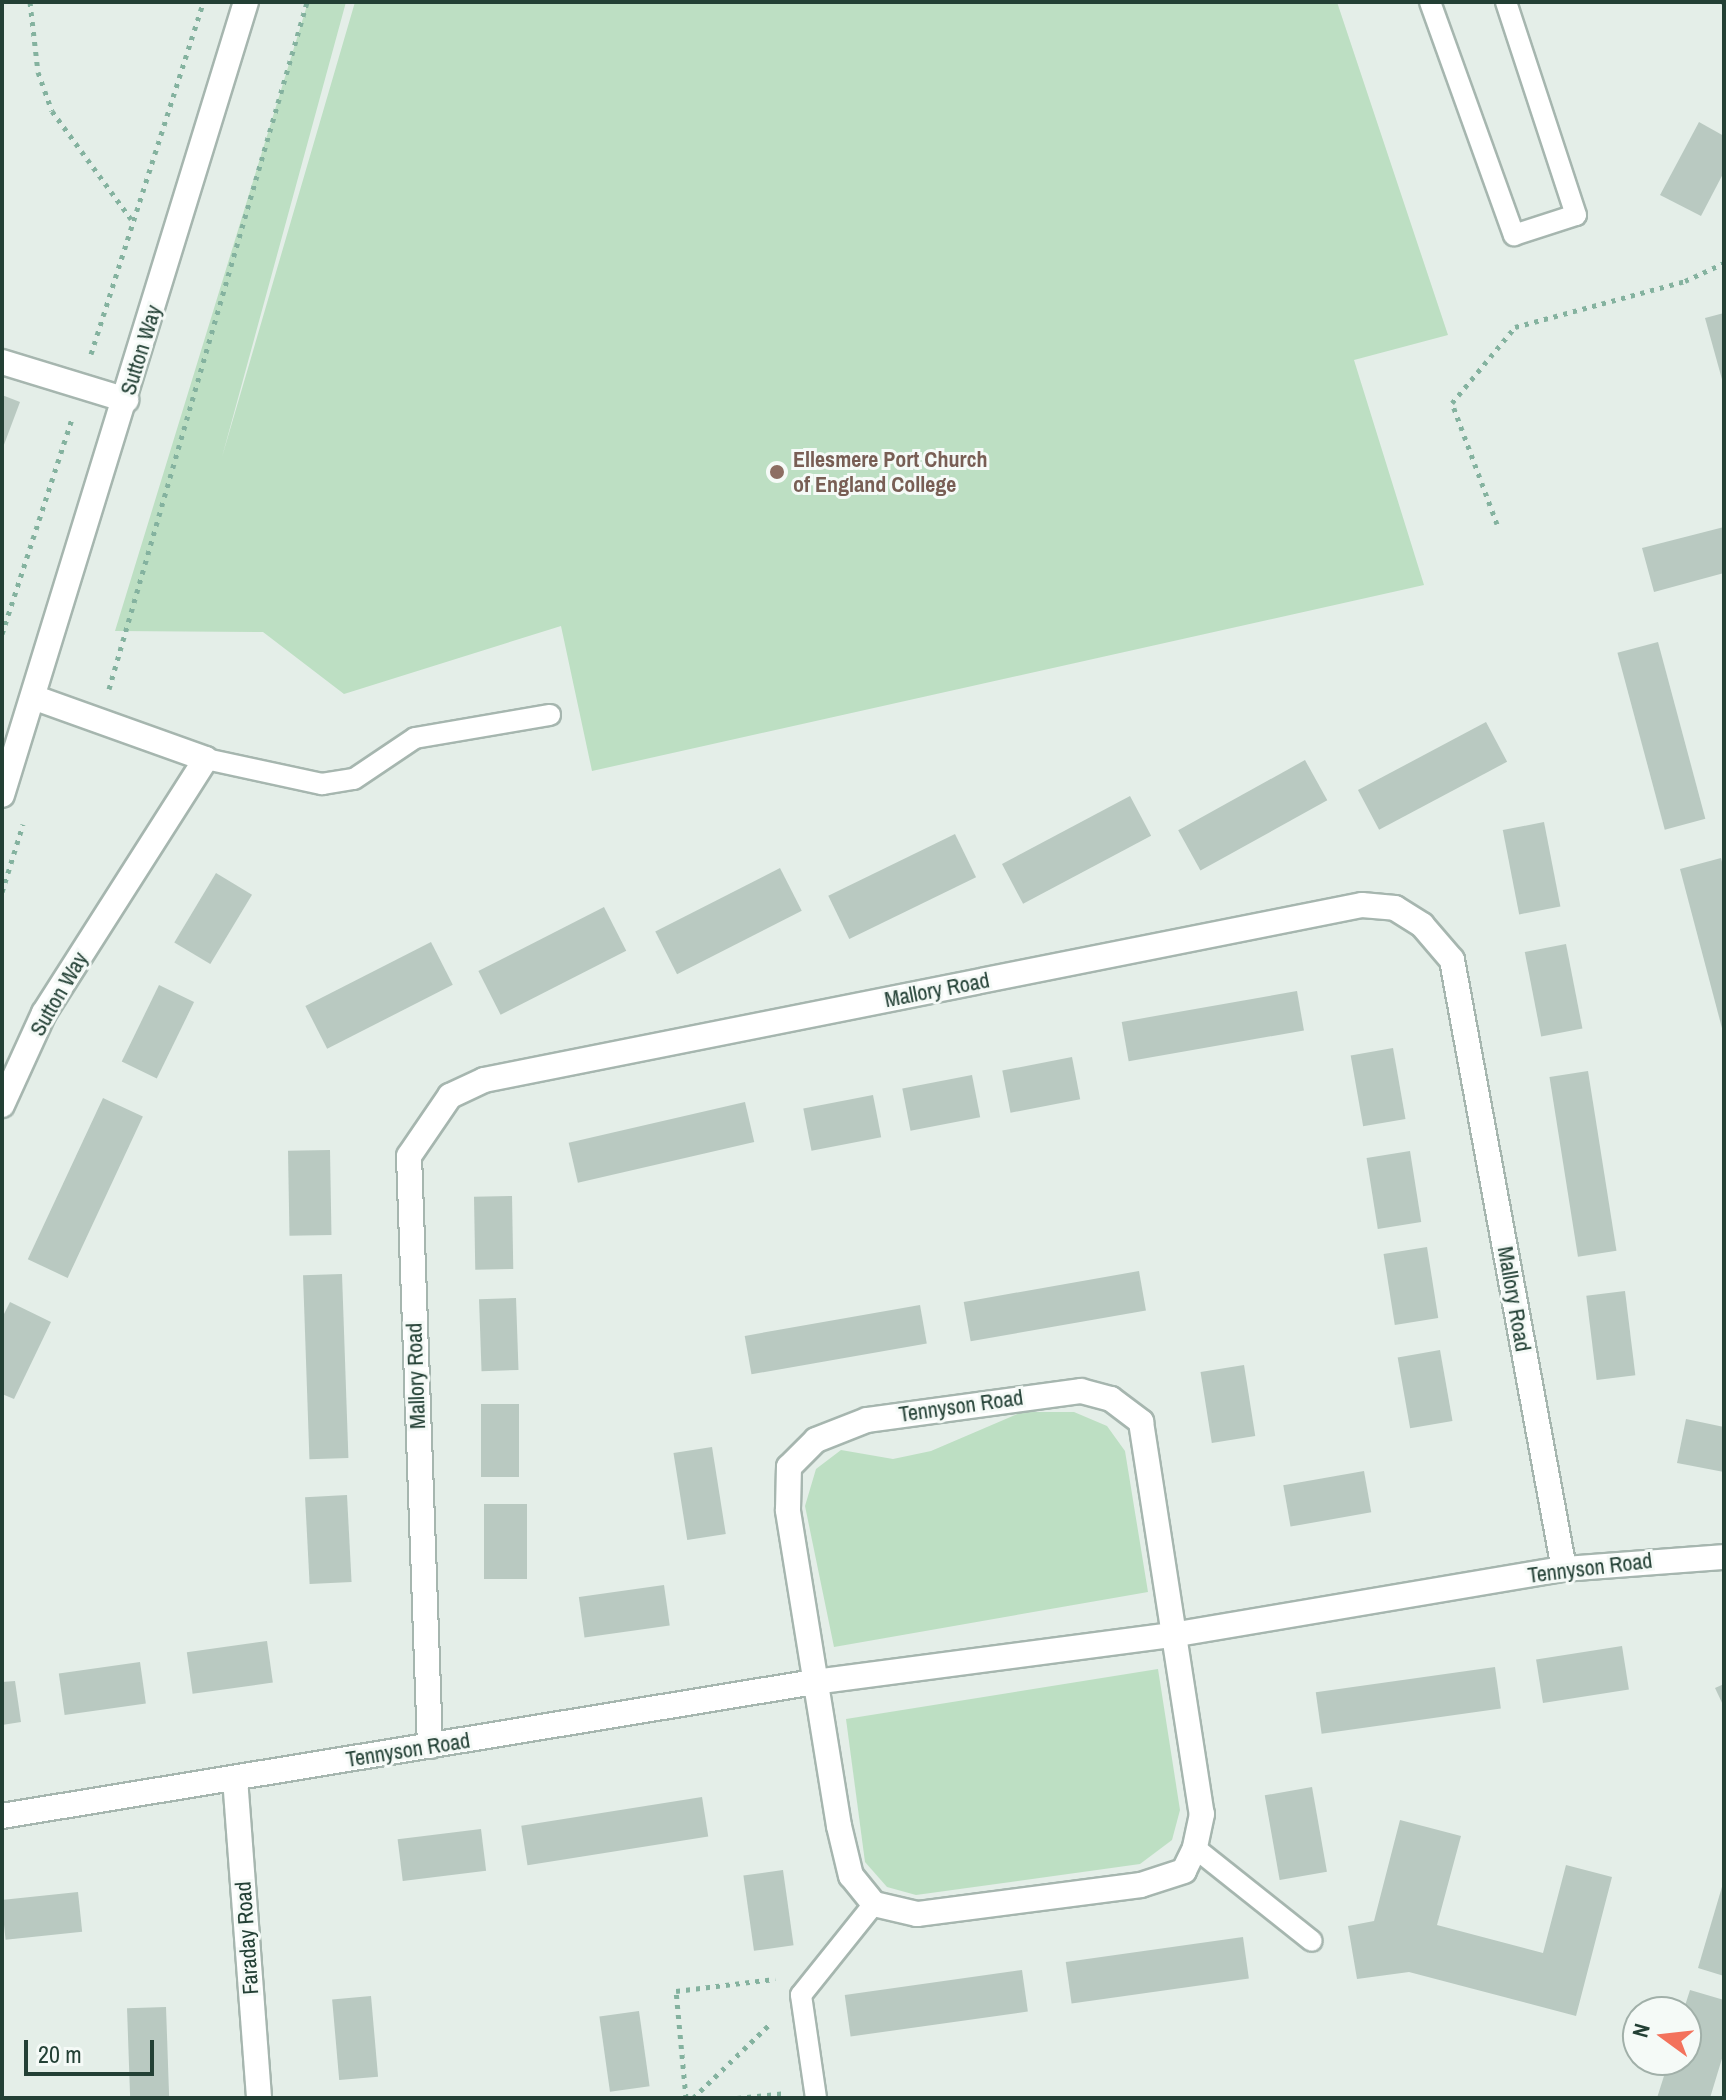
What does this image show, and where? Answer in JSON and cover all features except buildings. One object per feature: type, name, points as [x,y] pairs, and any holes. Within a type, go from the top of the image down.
[{"type":"street","name":"Sutton Way","points":[[2,795],[246,2]]},
{"type":"street","points":[[2,362],[126,400]]},
{"type":"street","points":[[33,697],[206,759]]},
{"type":"street","name":"Sutton Way","points":[[2,1105],[44,1013],[206,759]]},
{"type":"street","name":"Mallory Road","points":[[430,1746],[409,1156],[450,1096],[484,1080],[1362,905],[1395,908],[1422,925],[1452,960],[1564,1569]]},
{"type":"street","name":"Tennyson Road","points":[[874,1904],[851,1876],[814,1682],[788,1510],[789,1467],[816,1440],[867,1420],[993,1399],[1081,1391],[1111,1399],[1141,1422],[1202,1814],[1195,1848]]},
{"type":"street","name":"Tennyson Road","points":[[2,1816],[814,1682],[1172,1635],[1564,1569],[1724,1557]]},
{"type":"street","name":"Faraday Road","points":[[235,1778],[259,2098]]},
{"type":"street","points":[[874,1904],[917,1914],[1141,1885],[1184,1871],[1195,1848]]},
{"type":"lane","points":[[1430,2],[1514,235],[1576,215],[1506,2]]},
{"type":"lane","points":[[206,759],[322,784],[354,779],[415,738],[550,715]]},
{"type":"lane","points":[[1195,1848],[1312,1941]]},
{"type":"lane","points":[[815,2094],[801,1995],[874,1904]]},
{"type":"path","points":[[30,2],[38,72],[52,111],[132,220]]},
{"type":"path","points":[[93,346],[203,2]]},
{"type":"path","points":[[107,697],[307,2]]},
{"type":"path","points":[[1497,524],[1452,403],[1515,327],[1685,281],[1724,263]]},
{"type":"path","points":[[2,634],[69,428]]},
{"type":"path","points":[[686,2098],[676,1991],[818,1973]]},
{"type":"path","points":[[693,2098],[801,1995]]},
{"type":"path","points":[[737,2098],[815,2094]]},
{"type":"green space","name":"Ellesmere Port Church of England College","points":[[308,2],[346,2],[222,457],[355,2],[1337,2],[1448,335],[1354,360],[1424,585],[592,771],[561,626],[344,694],[263,632],[115,631]]},
{"type":"green space","points":[[1022,1412],[1074,1412],[1107,1426],[1125,1451],[1148,1592],[834,1647],[805,1506],[816,1469],[841,1450],[893,1459],[931,1451]]},
{"type":"green space","points":[[1158,1669],[1180,1810],[1172,1840],[1140,1864],[916,1895],[887,1887],[865,1862],[846,1719]]},
{"type":"place","name":"Ellesmere Port Church of England College","points":[[777,472]]}]
